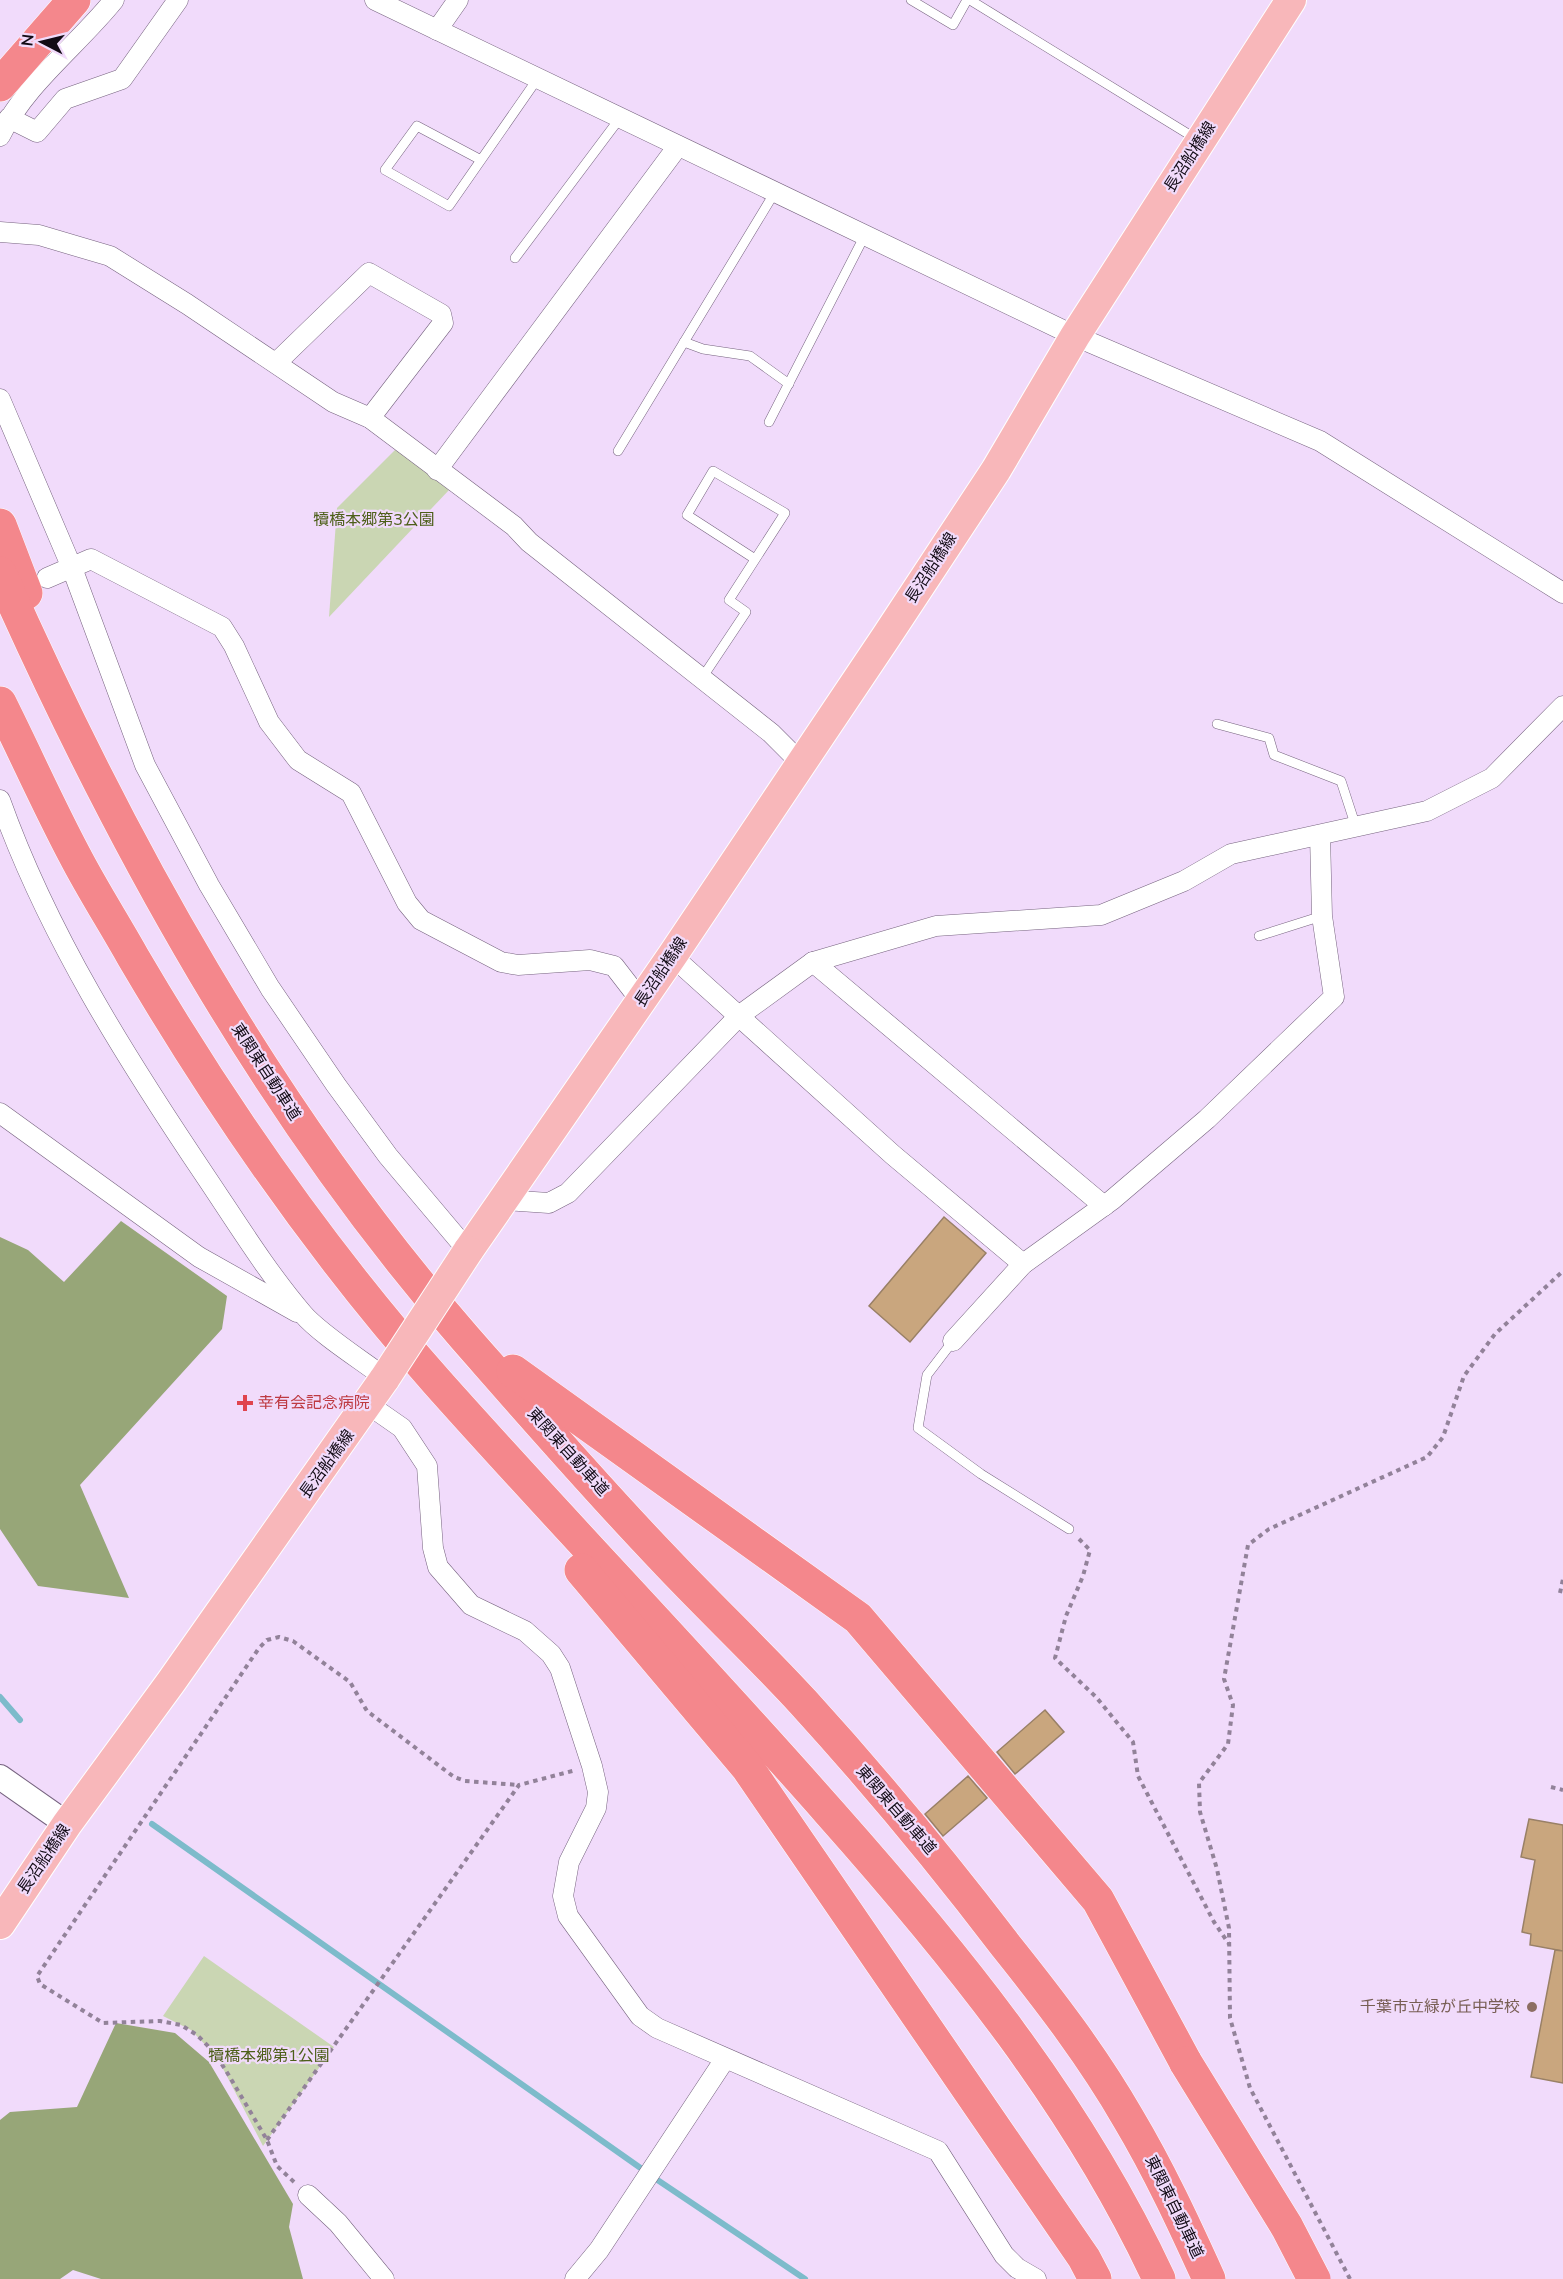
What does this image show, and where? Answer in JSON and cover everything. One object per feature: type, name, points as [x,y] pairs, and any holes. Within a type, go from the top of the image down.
[{"type":"highway","points":[[0,84],[74,0]]},
{"type":"highway","points":[[0,525],[78,723],[127,833]]},
{"type":"highway","name":"東関東自動車道","points":[[0,573],[72,727],[127,833],[229,1013],[282,1098],[343,1184],[462,1335],[661,1556],[803,1703],[946,1868],[1070,2028],[1127,2116],[1179,2212],[1209,2279]]},
{"type":"highway","points":[[0,703],[75,856],[171,1020],[308,1222],[436,1381],[767,1741],[906,1899],[1035,2064],[1086,2142],[1137,2232],[1159,2279]]},
{"type":"highway","points":[[462,1335],[858,1618],[1098,1900],[1186,2063],[1287,2227],[1314,2279]]},
{"type":"highway","points":[[436,1381],[487,1457],[747,1767],[1084,2258],[1095,2279]]},
{"type":"main road","name":"長沼船橋線","points":[[0,1924],[67,1824],[369,1405],[468,1251],[672,956],[996,470],[1075,336],[1291,0]]},
{"type":"street","points":[[0,136],[9,118],[34,86],[114,0]]},
{"type":"street","points":[[9,118],[37,132],[65,99],[122,79],[178,0]]},
{"type":"street","points":[[375,0],[1075,336],[1320,441],[1563,593]]},
{"type":"street","points":[[437,30],[458,0]]},
{"type":"street","points":[[437,470],[678,146]]},
{"type":"street","points":[[0,232],[39,235],[110,256],[333,402],[370,418],[514,526],[530,542],[771,732],[801,763]]},
{"type":"street","points":[[276,363],[369,273],[441,314],[443,323],[370,418]]},
{"type":"street","points":[[0,399],[72,568],[132,724],[145,765],[209,885],[270,988],[336,1085],[388,1156],[468,1251]]},
{"type":"street","points":[[47,578],[91,559],[222,627],[234,646],[269,722],[298,760],[351,793],[407,903],[421,920],[501,962],[518,965],[590,960],[614,966],[641,1001]]},
{"type":"street","points":[[503,1200],[549,1203],[568,1193],[740,1015],[813,962],[936,926],[1101,915],[1184,882],[1231,854],[1427,811],[1492,778],[1563,706]]},
{"type":"street","points":[[0,800],[20,857],[65,948],[120,1045],[238,1224],[304,1316]]},
{"type":"street","points":[[953,1341],[1023,1264],[1104,1206],[1207,1119],[1334,997],[1322,916],[1320,835]]},
{"type":"street","points":[[672,956],[893,1155],[1023,1264]]},
{"type":"street","points":[[813,962],[1104,1206]]},
{"type":"street","points":[[0,1113],[199,1257],[304,1316],[386,1378]]},
{"type":"street","points":[[369,1405],[402,1428],[427,1466],[433,1548],[438,1567],[471,1605],[525,1631],[551,1654],[561,1668],[598,1792],[596,1808],[569,1862],[563,1896],[568,1916],[640,2016],[657,2028],[725,2059],[938,2151],[1004,2254],[1017,2268],[1036,2279]]},
{"type":"street","points":[[0,1778],[67,1824]]},
{"type":"street","points":[[575,2279],[599,2250],[725,2059]]},
{"type":"street","points":[[308,2195],[338,2223],[384,2279]]},
{"type":"lane","points":[[911,0],[953,25],[968,0],[1200,142]]},
{"type":"lane","points":[[481,160],[417,126],[385,170],[449,206],[481,160],[538,78]]},
{"type":"lane","points":[[514,258],[620,118]]},
{"type":"lane","points":[[618,452],[775,192]]},
{"type":"lane","points":[[769,422],[865,235]]},
{"type":"lane","points":[[684,342],[704,349],[750,356],[789,384]]},
{"type":"lane","points":[[702,678],[747,612],[729,600],[785,513],[713,471],[687,515],[755,559]]},
{"type":"lane","points":[[1217,724],[1269,738],[1274,755],[1341,781],[1356,827]]},
{"type":"lane","points":[[1258,936],[1322,916]]},
{"type":"lane","points":[[953,1341],[927,1375],[918,1428],[981,1474],[1069,1529]]},
{"type":"path","points":[[1350,2279],[1250,2088],[1230,2018],[1229,1928],[1217,1869],[1200,1812],[1199,1783],[1228,1744],[1233,1706],[1224,1679],[1248,1545],[1269,1529],[1427,1457],[1443,1437],[1464,1377],[1495,1334],[1563,1271]]},
{"type":"path","points":[[1069,1529],[1090,1550],[1083,1576],[1066,1616],[1055,1658],[1096,1697],[1133,1742],[1138,1776],[1214,1922],[1229,1945]]},
{"type":"path","points":[[1560,1593],[1563,1579]]},
{"type":"path","points":[[308,2195],[277,2166],[267,2140],[214,2052],[197,2035],[181,2025],[160,2021],[103,2023],[40,1984],[37,1976],[259,1648],[267,1640],[279,1637],[293,1641],[350,1682],[367,1711],[454,1777],[465,1781],[519,1785],[592,1766]]},
{"type":"path","points":[[267,2140],[519,1785]]},
{"type":"path","points":[[1551,1787],[1563,1790]]},
{"type":"green space","name":"犢橋本郷第3公園","points":[[398,447],[449,490],[329,617],[337,508]]},
{"type":"green space","points":[[121,1221],[227,1296],[222,1329],[80,1485],[129,1598],[38,1586],[0,1529],[0,1237],[28,1250],[64,1282]]},
{"type":"green space","name":"犢橋本郷第1公園","points":[[204,1956],[334,2047],[263,2146],[217,2057],[191,2030],[163,2016]]},
{"type":"green space","points":[[116,2023],[175,2033],[209,2062],[293,2204],[289,2227],[303,2279],[101,2279],[73,2270],[60,2279],[0,2279],[0,2120],[10,2112],[77,2107]]},
{"type":"building","points":[[944,1217],[986,1253],[910,1342],[869,1306]]},
{"type":"building","points":[[1045,1710],[1064,1732],[1015,1774],[997,1752]]},
{"type":"building","points":[[968,1776],[987,1798],[943,1836],[925,1814]]},
{"type":"building","points":[[1529,1819],[1563,1825],[1563,1951],[1530,1945],[1531,1934],[1522,1932],[1535,1860],[1521,1857]]},
{"type":"building","points":[[1555,1950],[1563,1951],[1563,2083],[1531,2077]]},
{"type":"waterway","points":[[0,1697],[20,1720]]},
{"type":"waterway","points":[[152,1824],[659,2181],[805,2279]]},
{"type":"place","name":"幸有会記念病院","points":[[245,1403]]},
{"type":"place","name":"千葉市立緑が丘中学校","points":[[1532,2007]]}]
